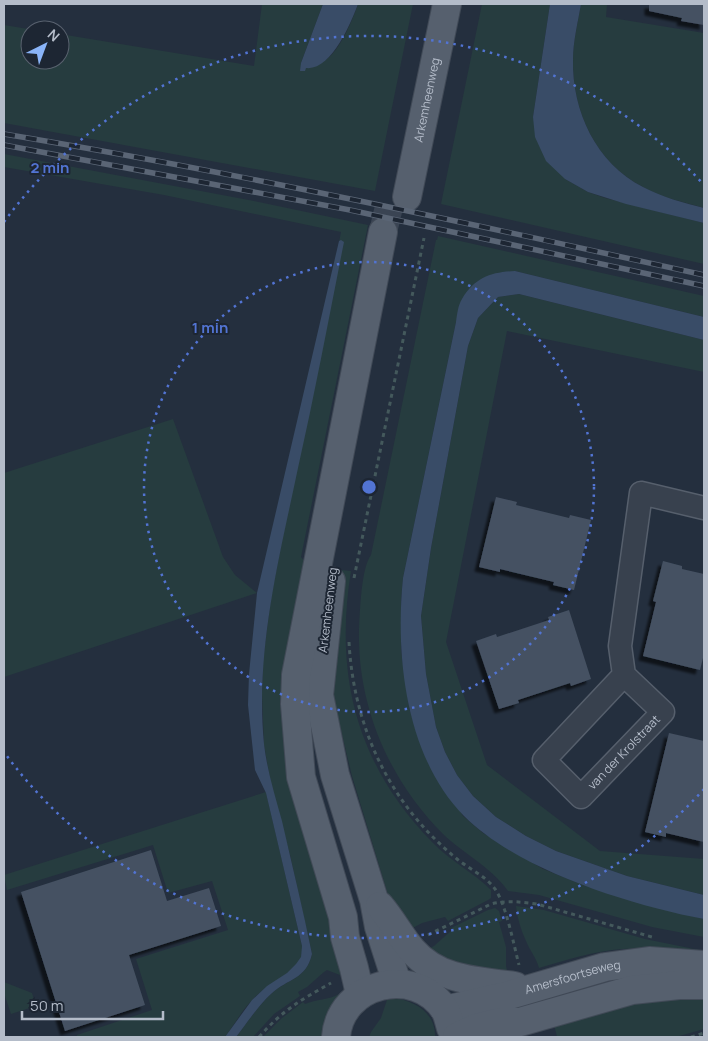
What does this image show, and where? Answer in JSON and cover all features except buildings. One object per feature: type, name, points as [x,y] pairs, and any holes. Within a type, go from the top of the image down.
[{"type":"main road","name":"Arkemheenweg","points":[[429,4],[400,195],[448,4]]},
{"type":"main road","name":"Arkemheenweg","points":[[376,988],[379,927],[374,900],[335,776],[319,695],[333,569],[402,234]]},
{"type":"main road","name":"Arkemheenweg","points":[[376,988],[356,933],[343,917],[300,777],[295,704],[296,675],[402,234]]},
{"type":"main road","points":[[374,900],[412,951],[439,970],[471,982],[525,976]]},
{"type":"main road","name":"Amersfoortseweg","points":[[445,1010],[506,996],[525,976],[649,961],[704,965]]},
{"type":"main road","points":[[457,1037],[476,1028],[500,1022],[520,1022],[613,994],[632,990],[704,984]]},
{"type":"main road","points":[[336,1037],[340,1019],[347,1008],[376,988],[411,986],[424,991],[445,1010],[452,1037]]},
{"type":"main road","points":[[354,1037],[356,1026],[372,1000],[376,988]]},
{"type":"main road","points":[[497,1037],[520,1022]]},
{"type":"street","points":[[624,675],[620,646],[642,493],[704,508]]},
{"type":"street","name":"van der Krolstraat","points":[[624,675],[663,712],[581,797],[544,760],[624,675]]},
{"type":"path","name":"Arkemheenweg","points":[[354,582],[402,234]]},
{"type":"path","name":"Arkemheenweg","points":[[349,637],[354,687],[359,711],[376,757],[389,780],[419,822],[457,859],[494,888],[501,902]]},
{"type":"path","points":[[428,935],[484,907],[501,902],[519,902],[537,904],[658,938]]},
{"type":"path","name":"Amersfoortseweg","points":[[501,902],[525,976]]},
{"type":"path","points":[[258,1037],[289,1008],[331,983]]},
{"type":"path","points":[[690,1037],[704,1033]]},
{"type":"green space","points":[[262,4],[323,4],[301,63],[306,68],[323,61],[333,53],[346,33],[358,4],[413,4],[375,191],[4,123],[4,25],[20,28],[20,70],[70,70],[70,36],[254,66]]},
{"type":"green space","points":[[482,4],[550,4],[533,117],[565,179],[588,192],[605,198],[704,223],[704,264],[441,204]]},
{"type":"green space","points":[[581,4],[607,4],[606,17],[704,33],[704,208],[658,194],[626,177],[600,150],[590,134],[582,116],[574,79],[574,46]]},
{"type":"green space","points":[[4,154],[254,201],[368,225],[301,557],[307,564],[292,663],[345,971],[340,975],[327,970],[324,972],[307,987],[298,992],[300,996],[274,1014],[253,1037],[236,1037],[271,994],[301,974],[309,963],[312,954],[290,855],[271,784],[264,745],[263,660],[271,598],[341,232],[164,195],[4,167]]},
{"type":"green space","points":[[438,236],[704,296],[704,317],[515,271],[456,322],[403,578],[401,650],[409,707],[417,734],[463,816],[483,833],[543,869],[583,885],[631,900],[704,919],[704,937],[652,927],[539,895],[508,891],[494,875],[443,834],[424,813],[392,766],[380,740],[370,713],[360,658],[359,629],[362,590]]},
{"type":"green space","points":[[519,294],[704,340],[704,372],[507,331],[446,642],[487,765],[600,851],[704,859],[704,895],[627,876],[556,851],[526,836],[496,817],[473,796],[457,775],[445,752],[436,727],[426,674],[421,616],[431,548],[468,346],[478,318],[498,297]]},
{"type":"green space","points":[[173,419],[223,557],[235,575],[257,593],[4,677],[4,473]]},
{"type":"green space","points":[[342,570],[351,571],[346,647],[349,683],[357,717],[369,750],[385,782],[406,813],[439,849],[491,890],[491,898],[448,921],[445,917],[422,923],[407,931],[389,898],[352,776],[329,690],[340,573]]},
{"type":"green space","points":[[266,792],[302,946],[301,957],[297,964],[253,999],[225,1037],[77,1037],[77,1035],[152,1010],[136,959],[228,930],[212,881],[168,893],[153,845],[7,890],[4,875]]},
{"type":"green space","points":[[516,906],[544,910],[645,939],[704,951],[704,958],[654,950],[623,949],[591,954],[539,968],[522,932]]},
{"type":"green space","points":[[495,908],[499,911],[502,921],[499,922],[506,947],[508,975],[488,976],[425,951],[434,946],[452,930],[451,928]]},
{"type":"green space","points":[[4,982],[32,993],[36,1006],[11,1014],[4,996]]},
{"type":"green space","points":[[704,989],[704,1029],[676,1037],[557,1037],[554,1024],[601,1010]]},
{"type":"green space","points":[[339,994],[343,995],[323,1037],[263,1037],[282,1018],[303,1002],[305,1004]]},
{"type":"green space","points":[[394,998],[409,1002],[423,1010],[432,1021],[435,1037],[369,1037],[381,1018],[387,1000]]},
{"type":"water","points":[[323,4],[358,4],[345,33],[332,54],[315,67],[300,71],[301,63]]},
{"type":"water","points":[[550,4],[581,4],[574,46],[574,79],[582,116],[600,150],[626,177],[650,191],[704,208],[704,223],[626,204],[588,192],[565,179],[546,161],[535,137],[533,117]]},
{"type":"water","points":[[339,241],[344,242],[270,605],[263,674],[262,709],[265,754],[312,954],[309,963],[301,974],[271,994],[236,1037],[225,1037],[252,1000],[267,986],[287,973],[301,957],[302,946],[266,793],[255,770],[248,705],[249,674],[257,593]]},
{"type":"water","points":[[515,271],[704,317],[704,340],[519,294],[498,297],[478,318],[468,346],[431,548],[421,616],[426,674],[436,727],[445,752],[457,775],[473,796],[496,817],[526,836],[556,851],[627,876],[704,895],[704,919],[643,905],[610,894],[544,869],[514,853],[487,835],[464,816],[444,792],[429,765],[417,736],[403,672],[401,608],[403,578],[458,310],[467,292],[478,281],[492,274]]},
{"type":"tunnel","points":[[383,232],[392,194]]},
{"type":"railway","points":[[4,134],[268,182],[704,275]]},
{"type":"railway","points":[[4,145],[350,210],[704,286]]}]
